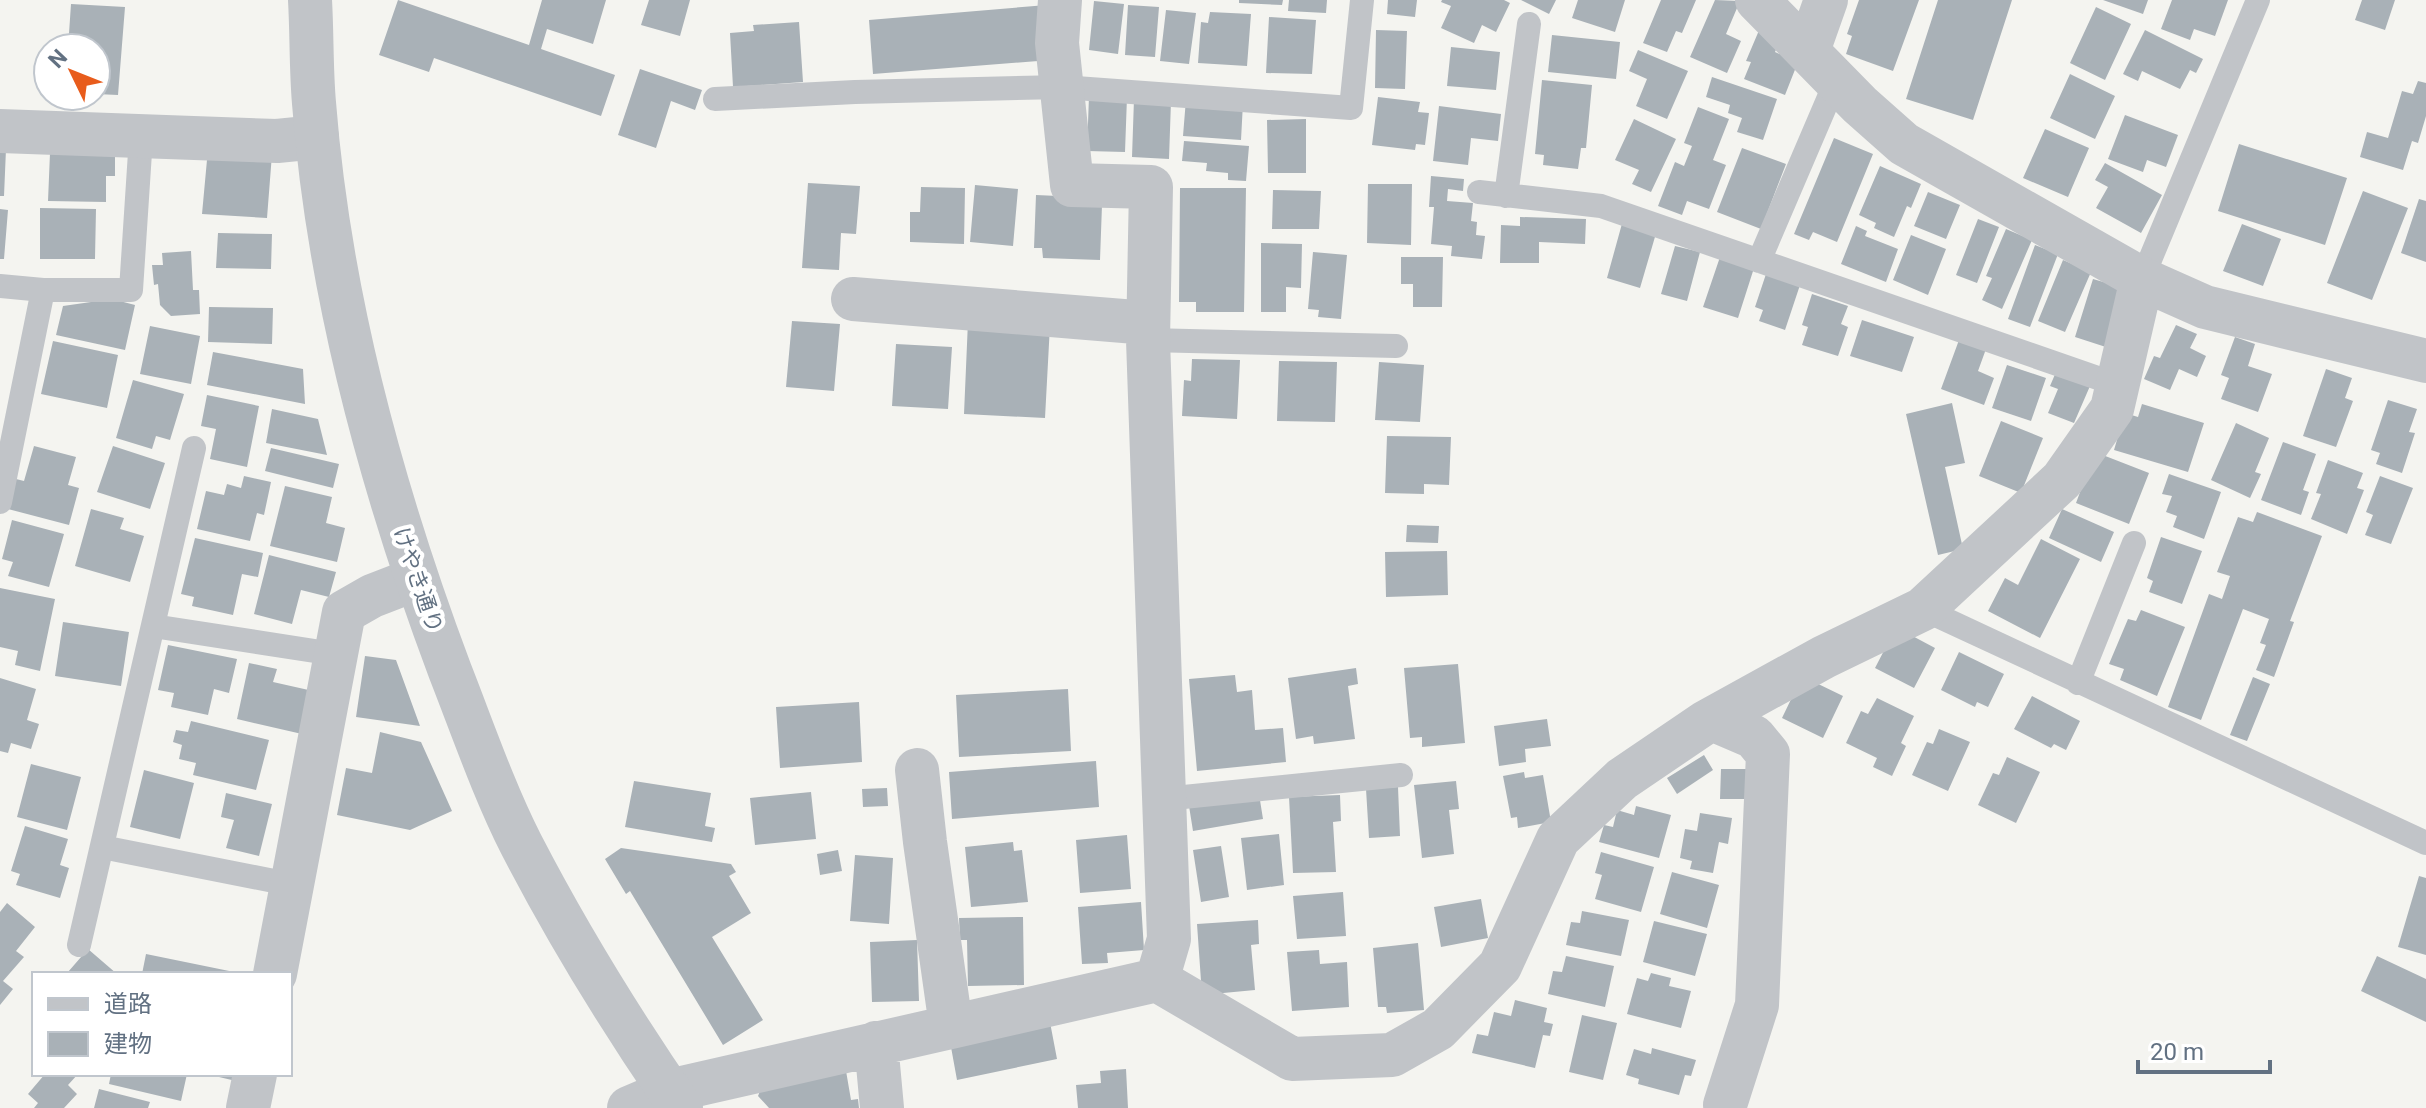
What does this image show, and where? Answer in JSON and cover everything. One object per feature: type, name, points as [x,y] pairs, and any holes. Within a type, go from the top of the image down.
[{"type":"street","name":"けやき通り","points":[[310,0],[317,137],[343,307],[375,444],[416,579],[520,843],[594,971],[675,1100]]},
{"type":"street","points":[[1060,0],[1057,43],[1072,185],[1151,187],[1148,332],[1169,939],[1157,980]]},
{"type":"street","points":[[1757,0],[1904,144],[2142,279],[2205,307],[2426,361]]},
{"type":"street","points":[[1822,66],[1826,0]]},
{"type":"street","points":[[0,131],[277,141],[317,137]]},
{"type":"street","points":[[629,1108],[675,1100],[876,1043],[1157,980],[1292,1059],[1392,1055],[1438,1029],[1500,966],[1558,839],[1622,779],[1712,719],[1824,657],[1923,609],[2062,480],[2112,409],[2142,279]]},
{"type":"street","points":[[853,299],[1148,332]]},
{"type":"street","points":[[275,972],[344,612],[372,596],[416,579]]},
{"type":"street","points":[[1712,719],[1754,737],[1768,754],[1757,1005],[1725,1105]]},
{"type":"street","points":[[917,770],[951,1026]]},
{"type":"street","points":[[876,1043],[882,1108]]},
{"type":"street","points":[[248,1108],[255,1076]]},
{"type":"lane","points":[[715,99],[1062,87],[1351,108],[1362,0]]},
{"type":"lane","points":[[2142,279],[2258,0]]},
{"type":"lane","points":[[1506,196],[1529,24]]},
{"type":"lane","points":[[1759,261],[1822,66]]},
{"type":"lane","points":[[0,286],[43,290],[131,290],[141,137]]},
{"type":"lane","points":[[1479,192],[1601,206],[2118,385]]},
{"type":"lane","points":[[0,502],[43,290]]},
{"type":"lane","points":[[1148,332],[1396,346]]},
{"type":"lane","points":[[79,945],[194,448]]},
{"type":"lane","points":[[2078,683],[2134,543]]},
{"type":"lane","points":[[1923,609],[2426,843]]},
{"type":"lane","points":[[153,626],[334,654]]},
{"type":"lane","points":[[1164,799],[1401,775]]},
{"type":"lane","points":[[102,847],[294,885]]},
{"type":"building","points":[[398,0],[529,45],[542,0],[606,0],[593,44],[547,29],[541,49],[615,75],[601,116],[434,58],[429,72],[379,55]]},
{"type":"building","points":[[649,0],[690,0],[680,36],[641,25]]},
{"type":"building","points":[[1239,0],[1283,0],[1282,5],[1239,3]]},
{"type":"building","points":[[1289,0],[1327,0],[1326,13],[1288,11]]},
{"type":"building","points":[[1388,0],[1417,0],[1415,17],[1387,14]]},
{"type":"building","points":[[1442,0],[1504,0],[1510,3],[1496,32],[1482,25],[1474,43],[1441,28],[1451,6]]},
{"type":"building","points":[[1521,0],[1556,0],[1549,14]]},
{"type":"building","points":[[1578,0],[1625,0],[1615,32],[1572,18]]},
{"type":"building","points":[[1661,0],[1696,0],[1682,33],[1676,31],[1667,52],[1643,43]]},
{"type":"building","points":[[1715,0],[1740,1],[1726,34],[1741,41],[1727,73],[1690,57]]},
{"type":"building","points":[[1859,0],[1919,0],[1893,71],[1846,54],[1852,36],[1847,34]]},
{"type":"building","points":[[1938,0],[2012,0],[1973,120],[1906,99]]},
{"type":"building","points":[[2103,0],[2148,0],[2143,14]]},
{"type":"building","points":[[2172,0],[2228,0],[2215,36],[2194,29],[2190,40],[2161,29]]},
{"type":"building","points":[[2362,0],[2395,0],[2385,30],[2355,20]]},
{"type":"building","points":[[1094,1],[1124,4],[1118,54],[1089,50]]},
{"type":"building","points":[[71,4],[125,7],[118,95],[112,95],[112,32],[69,32]]},
{"type":"building","points":[[1047,5],[1051,60],[873,74],[869,20]]},
{"type":"building","points":[[1128,5],[1159,7],[1155,57],[1125,55]]},
{"type":"building","points":[[2096,7],[2131,24],[2105,80],[2070,63]]},
{"type":"building","points":[[1166,10],[1196,13],[1189,64],[1160,61]]},
{"type":"building","points":[[1210,12],[1251,14],[1247,66],[1198,63],[1201,22],[1208,23]]},
{"type":"building","points":[[1269,17],[1316,20],[1312,74],[1266,73]]},
{"type":"building","points":[[799,22],[803,82],[733,87],[730,33],[754,31],[753,25]]},
{"type":"building","points":[[1760,28],[1782,36],[1775,52],[1798,62],[1785,95],[1744,79],[1751,62],[1746,61]]},
{"type":"building","points":[[1376,30],[1407,31],[1405,89],[1375,88]]},
{"type":"building","points":[[2145,30],[2203,59],[2196,73],[2190,70],[2180,89],[2142,71],[2138,81],[2123,74]]},
{"type":"building","points":[[1552,35],[1620,42],[1616,79],[1548,72]]},
{"type":"building","points":[[1451,47],[1500,52],[1496,90],[1447,86]]},
{"type":"building","points":[[1638,50],[1688,71],[1667,119],[1636,106],[1647,79],[1629,71]]},
{"type":"building","points":[[640,69],[702,90],[695,110],[671,101],[656,148],[618,135]]},
{"type":"building","points":[[2070,74],[2115,96],[2095,139],[2050,118]]},
{"type":"building","points":[[1712,77],[1777,99],[1763,140],[1737,132],[1742,118],[1728,113],[1730,105],[1706,97]]},
{"type":"building","points":[[1542,80],[1592,85],[1586,148],[1581,148],[1578,169],[1543,165],[1544,155],[1535,154]]},
{"type":"building","points":[[2418,81],[2426,83],[2426,116],[2418,143],[2412,141],[2403,170],[2360,157],[2367,132],[2388,138],[2402,91],[2413,94]]},
{"type":"building","points":[[1089,96],[1127,97],[1125,152],[1087,151]]},
{"type":"building","points":[[1378,97],[1420,102],[1418,112],[1429,113],[1425,145],[1416,144],[1415,150],[1372,145]]},
{"type":"building","points":[[1134,99],[1171,101],[1169,159],[1132,157]]},
{"type":"building","points":[[1186,99],[1243,103],[1241,140],[1183,136]]},
{"type":"building","points":[[1439,106],[1501,114],[1498,141],[1471,138],[1468,165],[1433,161]]},
{"type":"building","points":[[1698,107],[1729,119],[1713,160],[1726,165],[1709,209],[1687,201],[1682,215],[1658,206],[1675,162],[1684,166],[1692,146],[1684,143]]},
{"type":"building","points":[[2125,115],[2178,135],[2166,167],[2147,160],[2143,172],[2108,159]]},
{"type":"building","points":[[1306,119],[1306,173],[1268,173],[1267,120]]},
{"type":"building","points":[[1634,119],[1676,139],[1651,192],[1632,184],[1639,170],[1615,160]]},
{"type":"building","points":[[2045,129],[2089,148],[2068,197],[2023,178]]},
{"type":"building","points":[[1834,138],[1873,154],[1837,242],[1813,232],[1809,240],[1794,234]]},
{"type":"building","points":[[1184,141],[1249,146],[1246,181],[1228,180],[1228,173],[1206,171],[1207,163],[1182,161]]},
{"type":"building","points":[[2239,144],[2347,178],[2325,245],[2218,211]]},
{"type":"building","points":[[0,148],[6,149],[4,196],[0,196]]},
{"type":"building","points":[[1742,148],[1786,164],[1761,229],[1717,212]]},
{"type":"building","points":[[208,149],[272,154],[267,218],[202,214]]},
{"type":"building","points":[[115,150],[115,176],[106,176],[106,202],[48,201],[50,153]]},
{"type":"building","points":[[2105,163],[2162,195],[2141,233],[2096,208],[2108,187],[2095,180]]},
{"type":"building","points":[[1880,166],[1921,184],[1911,208],[1907,206],[1894,237],[1874,228],[1876,223],[1859,215]]},
{"type":"building","points":[[1431,176],[1464,179],[1463,191],[1448,189],[1447,201],[1473,203],[1471,221],[1477,222],[1476,235],[1485,236],[1482,259],[1451,256],[1452,246],[1431,244],[1434,207],[1429,207]]},
{"type":"building","points":[[808,183],[860,186],[856,234],[841,233],[839,270],[802,268]]},
{"type":"building","points":[[1368,184],[1412,184],[1411,245],[1367,243]]},
{"type":"building","points":[[975,185],[1018,189],[1013,246],[970,242]]},
{"type":"building","points":[[921,187],[965,188],[964,244],[910,242],[910,212],[920,212]]},
{"type":"building","points":[[1180,188],[1246,188],[1244,312],[1196,312],[1196,302],[1179,302]]},
{"type":"building","points":[[1273,190],[1321,191],[1319,229],[1272,229]]},
{"type":"building","points":[[2363,191],[2408,208],[2372,300],[2327,283]]},
{"type":"building","points":[[1928,192],[1960,205],[1946,239],[1914,226]]},
{"type":"building","points":[[1036,195],[1080,197],[1102,205],[1100,260],[1043,258],[1042,248],[1034,248]]},
{"type":"building","points":[[2419,199],[2426,201],[2426,262],[2401,253]]},
{"type":"building","points":[[40,208],[96,209],[95,259],[40,259]]},
{"type":"building","points":[[0,209],[8,210],[4,259],[0,259]]},
{"type":"building","points":[[1520,217],[1586,219],[1585,244],[1539,242],[1539,263],[1500,263],[1501,225],[1520,226]]},
{"type":"building","points":[[1978,219],[1999,227],[1977,283],[1956,275]]},
{"type":"building","points":[[1623,220],[1657,230],[1640,288],[1607,278]]},
{"type":"building","points":[[2242,224],[2281,239],[2263,286],[2223,271]]},
{"type":"building","points":[[1856,226],[1867,231],[1865,236],[1898,249],[1886,282],[1841,264]]},
{"type":"building","points":[[2006,229],[2032,240],[2002,309],[1982,300],[1992,278],[1986,276]]},
{"type":"building","points":[[218,233],[272,234],[271,269],[216,268]]},
{"type":"building","points":[[1911,235],[1946,249],[1928,295],[1893,280]]},
{"type":"building","points":[[1261,243],[1302,244],[1301,288],[1286,287],[1286,312],[1261,312]]},
{"type":"building","points":[[2035,245],[2058,254],[2030,327],[2008,319]]},
{"type":"building","points":[[1675,246],[1700,252],[1687,301],[1661,294]]},
{"type":"building","points":[[191,251],[193,290],[199,290],[200,314],[171,316],[160,305],[152,265],[163,265],[162,253]]},
{"type":"building","points":[[1313,252],[1347,255],[1341,319],[1318,317],[1319,310],[1308,309]]},
{"type":"building","points":[[1401,257],[1443,257],[1442,307],[1413,307],[1413,284],[1401,284]]},
{"type":"building","points":[[1720,257],[1754,268],[1738,318],[1703,307]]},
{"type":"building","points":[[2063,260],[2091,272],[2065,332],[2038,321]]},
{"type":"building","points":[[1766,274],[1800,285],[1785,330],[1759,321],[1763,310],[1755,307]]},
{"type":"building","points":[[2093,279],[2131,290],[2112,349],[2075,337]]},
{"type":"building","points":[[1812,294],[1848,306],[1841,324],[1848,327],[1838,356],[1802,345],[1808,327],[1802,325]]},
{"type":"building","points":[[112,299],[135,305],[125,350],[56,335],[63,306]]},
{"type":"building","points":[[209,307],[273,308],[272,344],[208,342]]},
{"type":"building","points":[[1862,320],[1914,337],[1902,372],[1850,356]]},
{"type":"building","points":[[792,321],[840,324],[834,391],[786,387]]},
{"type":"building","points":[[968,321],[1050,325],[1045,418],[964,414]]},
{"type":"building","points":[[2176,325],[2197,334],[2190,348],[2206,356],[2197,377],[2179,369],[2170,390],[2144,379],[2154,356],[2160,358]]},
{"type":"building","points":[[150,326],[200,336],[191,384],[140,374]]},
{"type":"building","points":[[2235,337],[2255,344],[2248,366],[2272,374],[2258,412],[2221,399],[2229,378],[2221,375]]},
{"type":"building","points":[[1959,340],[1986,349],[1978,371],[1994,378],[1984,405],[1941,389]]},
{"type":"building","points":[[53,341],[118,355],[107,408],[41,394]]},
{"type":"building","points":[[896,344],[952,347],[948,409],[892,406]]},
{"type":"building","points":[[213,352],[303,369],[305,404],[207,385]]},
{"type":"building","points":[[1192,359],[1240,360],[1237,419],[1182,416],[1184,380],[1191,381]]},
{"type":"building","points":[[1279,361],[1337,362],[1335,422],[1277,421]]},
{"type":"building","points":[[1379,362],[1424,365],[1420,422],[1375,420]]},
{"type":"building","points":[[2007,365],[2046,378],[2031,421],[1992,408]]},
{"type":"building","points":[[2326,369],[2352,378],[2345,398],[2353,401],[2336,447],[2303,436]]},
{"type":"building","points":[[2056,372],[2090,386],[2074,423],[2048,413],[2058,389],[2050,386]]},
{"type":"building","points":[[133,380],[184,394],[170,440],[156,436],[152,449],[116,438]]},
{"type":"building","points":[[207,395],[259,406],[247,467],[210,459],[216,429],[201,426]]},
{"type":"building","points":[[2388,400],[2417,409],[2409,432],[2415,433],[2402,473],[2376,464],[2380,453],[2371,450]]},
{"type":"building","points":[[1952,403],[1965,463],[1945,467],[1963,549],[1938,555],[1906,414]]},
{"type":"building","points":[[2142,404],[2204,423],[2188,472],[2114,450],[2125,413],[2138,417]]},
{"type":"building","points":[[272,409],[318,419],[327,455],[266,443]]},
{"type":"building","points":[[2001,421],[2043,438],[2021,493],[1979,476]]},
{"type":"building","points":[[2236,423],[2269,438],[2255,472],[2261,474],[2250,498],[2211,480]]},
{"type":"building","points":[[1387,436],[1451,437],[1449,485],[1424,484],[1424,494],[1385,493]]},
{"type":"building","points":[[2283,442],[2316,454],[2303,490],[2309,492],[2301,515],[2261,500]]},
{"type":"building","points":[[34,446],[76,457],[68,485],[79,488],[69,525],[8,509],[16,479],[24,481]]},
{"type":"building","points":[[113,446],[165,463],[150,509],[97,492]]},
{"type":"building","points":[[271,448],[339,464],[333,488],[265,471]]},
{"type":"building","points":[[2095,452],[2149,473],[2129,524],[2076,503]]},
{"type":"building","points":[[2328,460],[2363,473],[2357,488],[2364,490],[2347,534],[2311,519],[2321,494],[2316,493]]},
{"type":"building","points":[[2169,474],[2221,492],[2204,539],[2173,527],[2177,516],[2166,512],[2172,496],[2162,494]]},
{"type":"building","points":[[244,476],[271,482],[264,515],[257,513],[250,541],[197,529],[206,491],[224,495],[227,484],[241,488]]},
{"type":"building","points":[[2380,476],[2413,488],[2391,544],[2365,535],[2373,515],[2366,512]]},
{"type":"building","points":[[285,486],[332,497],[326,523],[345,528],[337,562],[270,546]]},
{"type":"building","points":[[91,509],[124,518],[120,529],[144,536],[130,582],[75,566]]},
{"type":"building","points":[[2062,509],[2114,532],[2101,562],[2049,538]]},
{"type":"building","points":[[2257,512],[2322,536],[2290,621],[2294,622],[2274,677],[2256,670],[2266,645],[2260,643],[2269,619],[2243,609],[2201,720],[2168,707],[2209,594],[2222,599],[2230,576],[2217,572],[2238,517],[2253,522]]},
{"type":"building","points":[[12,520],[64,534],[49,587],[8,576],[13,562],[2,559]]},
{"type":"building","points":[[1407,525],[1439,526],[1438,543],[1406,542]]},
{"type":"building","points":[[2161,537],[2202,551],[2182,604],[2149,592],[2153,581],[2147,578]]},
{"type":"building","points":[[195,538],[263,553],[258,577],[242,574],[233,615],[192,606],[194,597],[181,594]]},
{"type":"building","points":[[2041,539],[2080,559],[2040,638],[1988,611],[2005,578],[2018,585]]},
{"type":"building","points":[[1447,551],[1448,595],[1386,597],[1385,552]]},
{"type":"building","points":[[269,555],[336,572],[329,597],[301,590],[292,624],[254,614]]},
{"type":"building","points":[[0,588],[55,599],[40,671],[15,665],[18,651],[0,647]]},
{"type":"building","points":[[2141,610],[2185,627],[2157,696],[2120,680],[2124,669],[2109,664],[2128,619],[2136,621]]},
{"type":"building","points":[[63,622],[129,632],[121,686],[55,676]]},
{"type":"building","points":[[1905,632],[1935,648],[1914,688],[1875,668],[1890,639]]},
{"type":"building","points":[[168,645],[237,659],[229,693],[214,689],[208,715],[171,707],[174,693],[158,690]]},
{"type":"building","points":[[1959,652],[2004,674],[1988,707],[1977,702],[1975,707],[1941,690]]},
{"type":"building","points":[[365,656],[396,660],[420,726],[356,717]]},
{"type":"building","points":[[249,663],[277,669],[273,682],[313,691],[302,734],[237,719]]},
{"type":"building","points":[[1458,664],[1465,743],[1422,747],[1422,737],[1410,738],[1404,668]]},
{"type":"building","points":[[1356,668],[1358,684],[1348,686],[1355,739],[1314,744],[1313,736],[1296,739],[1288,678]]},
{"type":"building","points":[[1235,675],[1237,692],[1252,690],[1255,730],[1283,728],[1286,762],[1197,771],[1189,679]]},
{"type":"building","points":[[2253,677],[2270,684],[2247,741],[2230,735]]},
{"type":"building","points":[[0,678],[36,689],[27,720],[39,724],[31,749],[11,743],[8,753],[0,751]]},
{"type":"building","points":[[1810,680],[1843,696],[1823,738],[1782,718],[1796,689]]},
{"type":"building","points":[[1068,689],[1071,751],[959,757],[956,695]]},
{"type":"building","points":[[2032,696],[2080,721],[2066,750],[2054,744],[2051,748],[2014,729]]},
{"type":"building","points":[[1877,698],[1914,716],[1901,743],[1906,746],[1892,776],[1873,767],[1877,758],[1846,743],[1861,711],[1868,714]]},
{"type":"building","points":[[859,702],[862,762],[780,768],[776,707]]},
{"type":"building","points":[[1547,719],[1551,746],[1525,749],[1526,762],[1499,766],[1494,726]]},
{"type":"building","points":[[191,721],[269,740],[256,790],[193,775],[196,763],[179,759],[182,745],[173,742],[176,730],[188,732]]},
{"type":"building","points":[[1939,729],[1970,742],[1948,791],[1912,775],[1927,742],[1933,744]]},
{"type":"building","points":[[380,732],[421,742],[452,811],[410,830],[337,815],[346,768],[372,773]]},
{"type":"building","points":[[1704,755],[1713,770],[1677,794],[1667,778]]},
{"type":"building","points":[[2007,757],[2040,772],[2016,823],[1978,805],[1993,773],[1999,775]]},
{"type":"building","points":[[1096,761],[1099,807],[952,819],[949,772]]},
{"type":"building","points":[[31,764],[81,777],[67,830],[17,817]]},
{"type":"building","points":[[1721,769],[1747,769],[1746,799],[1720,799]]},
{"type":"building","points":[[144,770],[194,783],[180,839],[130,827]]},
{"type":"building","points":[[1524,772],[1525,778],[1543,775],[1551,822],[1518,828],[1517,817],[1511,818],[1503,776]]},
{"type":"building","points":[[634,781],[711,793],[705,826],[715,828],[712,842],[625,827]]},
{"type":"building","points":[[1456,781],[1459,809],[1449,810],[1454,854],[1422,858],[1414,785]]},
{"type":"building","points":[[1398,787],[1400,836],[1369,838],[1366,789]]},
{"type":"building","points":[[887,788],[888,806],[863,807],[862,789]]},
{"type":"building","points":[[811,792],[816,839],[755,845],[750,798]]},
{"type":"building","points":[[226,793],[272,804],[259,856],[226,848],[234,820],[221,817]]},
{"type":"building","points":[[1259,794],[1263,819],[1193,831],[1189,806]]},
{"type":"building","points":[[1340,795],[1341,821],[1333,822],[1336,872],[1293,873],[1289,797]]},
{"type":"building","points":[[1636,806],[1671,815],[1659,858],[1599,842],[1604,825],[1613,827],[1617,810],[1634,815]]},
{"type":"building","points":[[1700,813],[1732,818],[1728,844],[1719,842],[1713,873],[1690,869],[1692,861],[1680,858],[1685,829],[1697,831]]},
{"type":"building","points":[[25,826],[68,839],[60,865],[69,868],[60,898],[16,885],[20,874],[11,871]]},
{"type":"building","points":[[1279,834],[1284,885],[1247,890],[1241,838]]},
{"type":"building","points":[[1127,835],[1131,889],[1080,893],[1076,840]]},
{"type":"building","points":[[1013,842],[1014,851],[1022,850],[1028,902],[971,907],[965,847]]},
{"type":"building","points":[[1221,846],[1229,897],[1201,902],[1193,850]]},
{"type":"building","points":[[621,848],[731,864],[736,872],[729,876],[751,913],[712,937],[763,1020],[723,1045],[630,891],[626,894],[605,859]]},
{"type":"building","points":[[838,850],[842,871],[820,875],[817,854]]},
{"type":"building","points":[[1601,852],[1654,867],[1641,912],[1595,899],[1602,875],[1595,873]]},
{"type":"building","points":[[855,855],[893,858],[889,924],[850,921]]},
{"type":"building","points":[[1672,872],[1719,885],[1707,928],[1660,914]]},
{"type":"building","points":[[2419,876],[2426,878],[2426,955],[2398,947]]},
{"type":"building","points":[[1343,892],[1346,936],[1297,939],[1293,896]]},
{"type":"building","points":[[1481,899],[1488,938],[1441,947],[1434,907]]},
{"type":"building","points":[[1141,902],[1144,950],[1107,953],[1108,963],[1082,964],[1078,907]]},
{"type":"building","points":[[7,903],[35,927],[16,951],[24,957],[3,981],[13,989],[0,1005],[0,912]]},
{"type":"building","points":[[1582,911],[1629,920],[1621,956],[1566,945],[1571,922],[1580,923]]},
{"type":"building","points":[[1023,917],[1024,985],[968,986],[967,940],[960,940],[959,918]]},
{"type":"building","points":[[1258,920],[1259,944],[1251,945],[1255,990],[1202,995],[1197,924]]},
{"type":"building","points":[[1654,921],[1707,934],[1695,976],[1643,962]]},
{"type":"building","points":[[917,940],[919,1001],[872,1002],[870,942]]},
{"type":"building","points":[[1418,943],[1424,1010],[1387,1013],[1386,1007],[1378,1007],[1373,948]]},
{"type":"building","points":[[88,949],[115,972],[68,972]]},
{"type":"building","points":[[1319,950],[1320,964],[1347,962],[1349,1007],[1292,1011],[1287,952]]},
{"type":"building","points":[[146,954],[234,972],[142,972]]},
{"type":"building","points":[[1566,956],[1614,966],[1605,1007],[1548,994],[1553,971],[1562,972]]},
{"type":"building","points":[[2377,956],[2426,979],[2426,1022],[2361,991]]},
{"type":"building","points":[[1651,973],[1671,978],[1669,986],[1691,991],[1681,1028],[1627,1014],[1637,978],[1648,981]]},
{"type":"building","points":[[1515,1000],[1547,1008],[1544,1022],[1553,1024],[1550,1036],[1543,1035],[1535,1068],[1472,1053],[1477,1034],[1488,1036],[1494,1012],[1511,1016]]},
{"type":"building","points":[[1582,1015],[1617,1023],[1603,1080],[1569,1072]]},
{"type":"building","points":[[1049,1017],[1057,1059],[957,1080],[949,1036]]},
{"type":"building","points":[[1652,1048],[1696,1060],[1691,1076],[1685,1075],[1679,1095],[1638,1084],[1639,1079],[1626,1075],[1634,1049],[1651,1054]]},
{"type":"building","points":[[845,1065],[851,1100],[858,1099],[859,1108],[769,1108],[758,1096],[765,1079]]},
{"type":"building","points":[[1126,1069],[1128,1108],[1078,1108],[1076,1085],[1101,1083],[1100,1071]]},
{"type":"building","points":[[43,1076],[76,1076],[68,1085],[77,1094],[64,1108],[34,1108],[38,1103],[28,1094]]},
{"type":"building","points":[[111,1076],[187,1076],[181,1101],[109,1084]]},
{"type":"building","points":[[219,1076],[237,1076],[236,1081]]},
{"type":"building","points":[[99,1089],[150,1102],[148,1108],[94,1108]]}]
